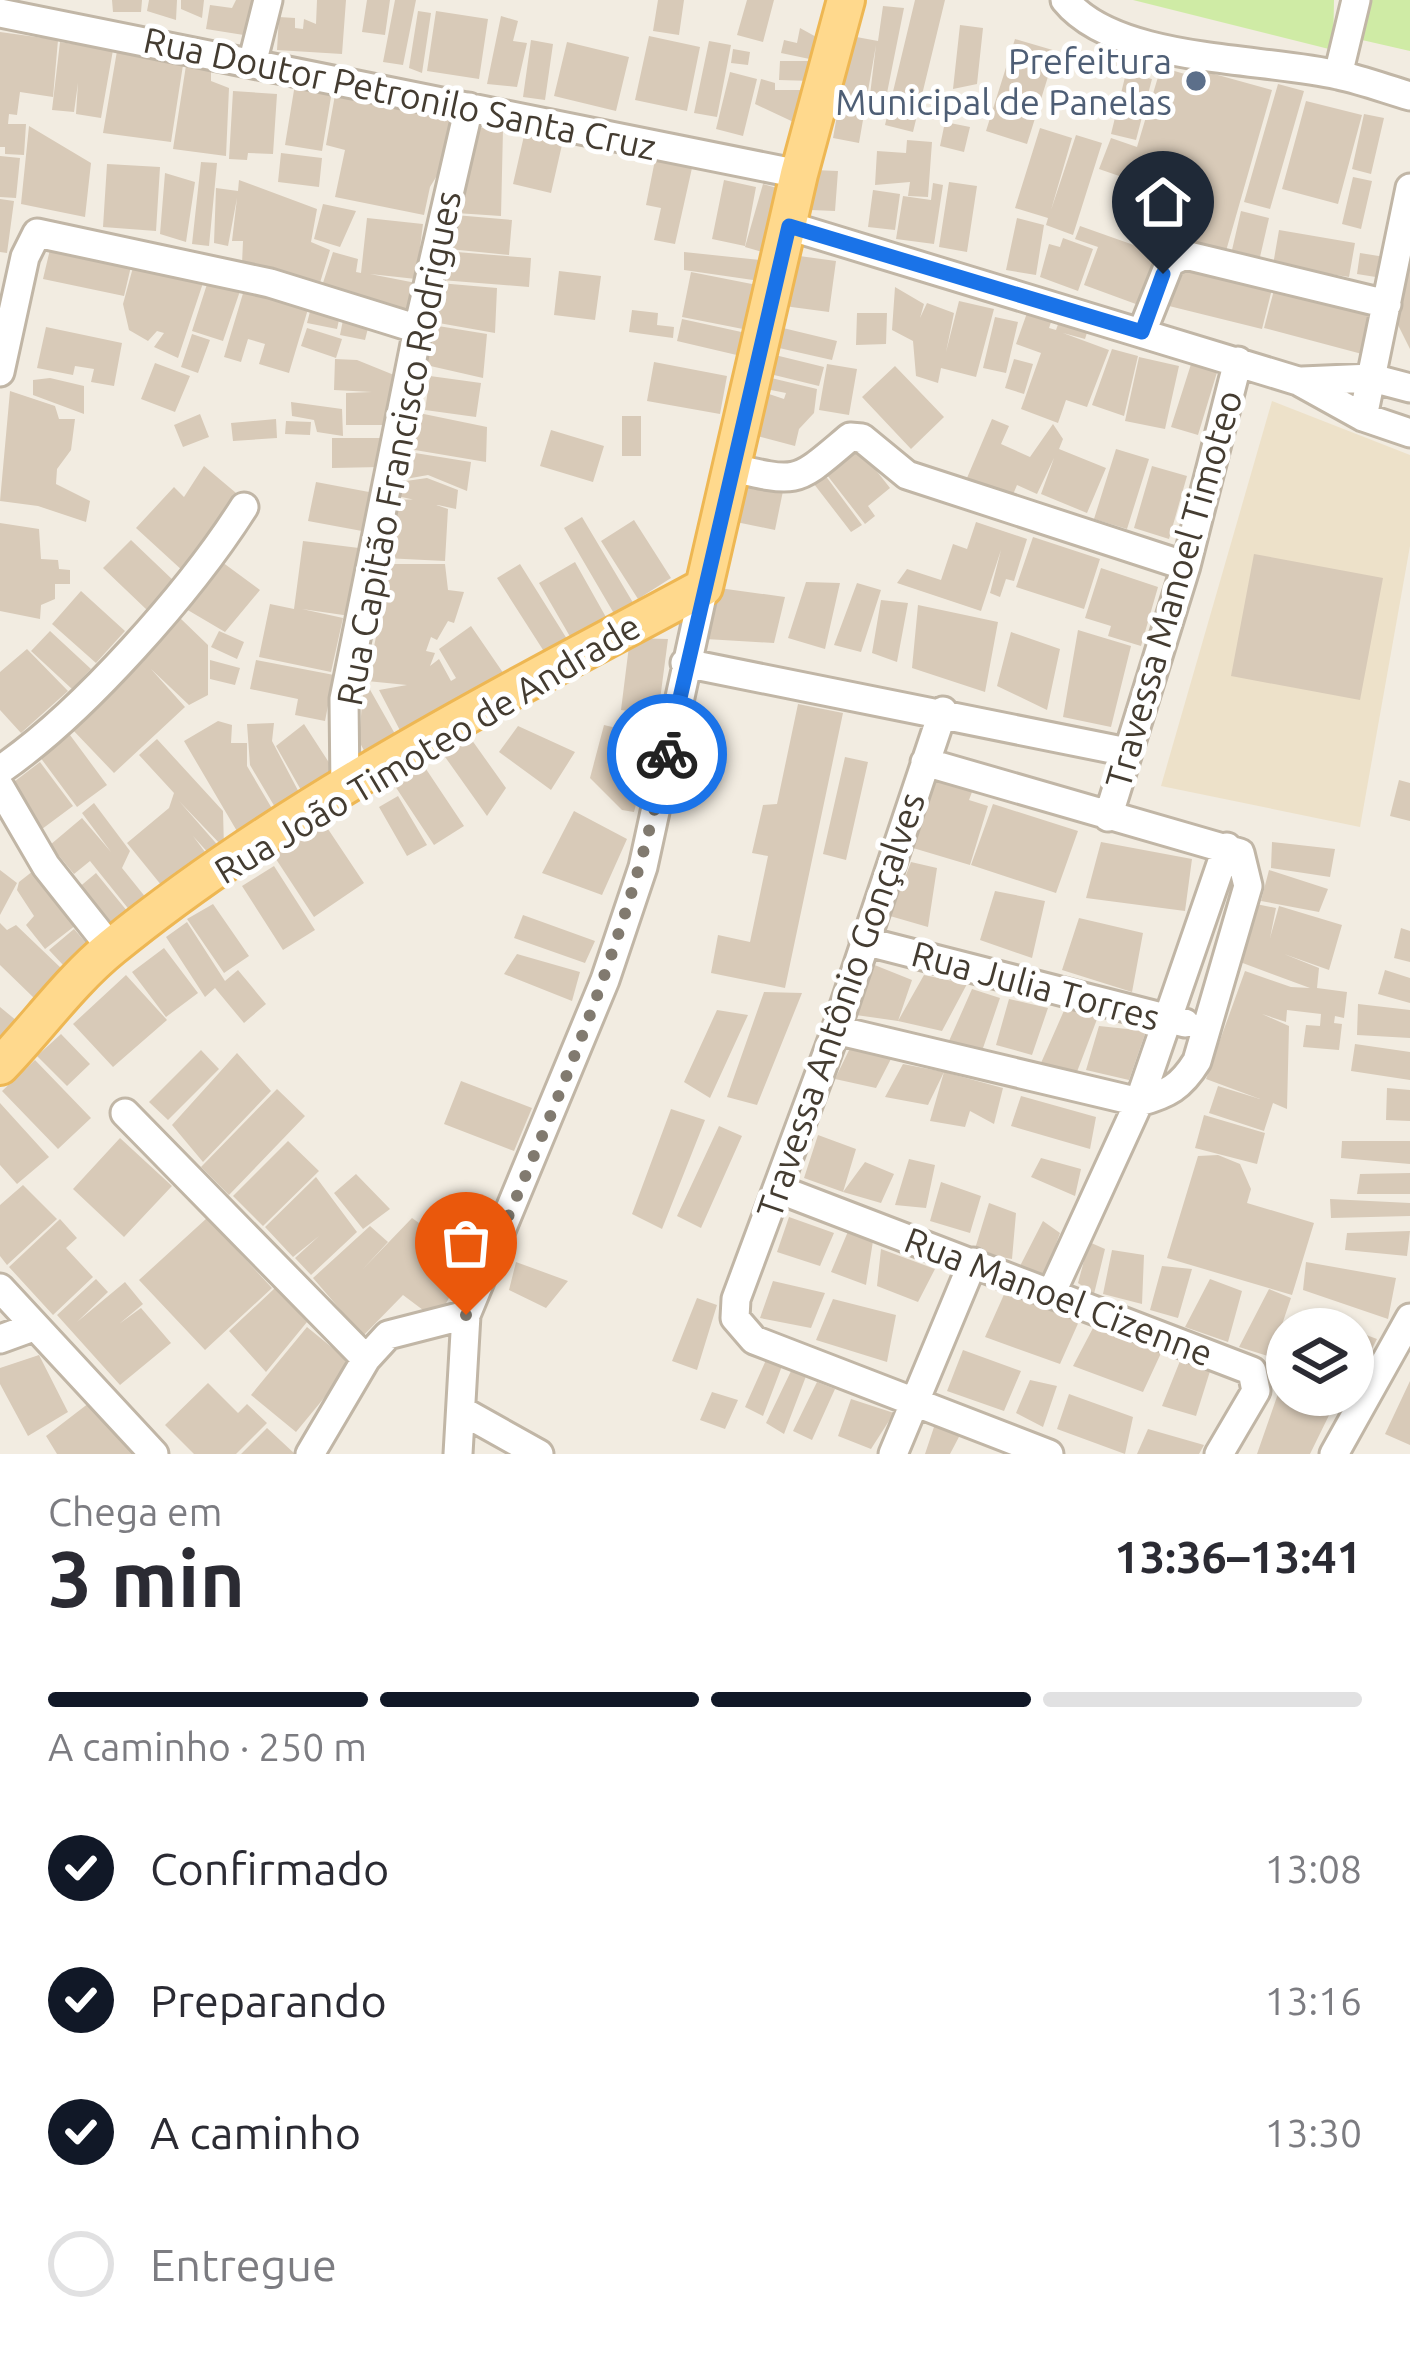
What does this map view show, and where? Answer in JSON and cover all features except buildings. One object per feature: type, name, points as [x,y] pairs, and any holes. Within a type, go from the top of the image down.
[{"type":"main road","points":[[704,587],[799,174],[846,0]]},
{"type":"main road","name":"Rua João Timoteo de Andrade","points":[[0,1066],[111,947],[345,790],[704,587]]},
{"type":"street","points":[[253,60],[268,0]]},
{"type":"street","points":[[1065,0],[1099,29],[1137,42],[1338,75],[1410,96]]},
{"type":"street","points":[[1338,75],[1356,0]]},
{"type":"street","name":"Rua Doutor Petronilo Santa Cruz","points":[[0,13],[253,60],[799,174]]},
{"type":"street","name":"Rua Capitão Francisco Rodrigues","points":[[345,790],[344,700],[418,328],[469,107]]},
{"type":"street","points":[[1363,417],[1410,188]]},
{"type":"street","points":[[789,226],[1238,361],[1298,381],[1363,417],[1410,433]]},
{"type":"street","points":[[2,356],[26,257],[38,232],[270,283],[418,328]]},
{"type":"street","points":[[1142,332],[1170,262],[1185,255],[1387,304]]},
{"type":"street","name":"Travessa Manoel Timoteo","points":[[1108,817],[1186,566],[1238,361]]},
{"type":"street","points":[[1298,381],[1372,378],[1410,388]]},
{"type":"street","points":[[729,467],[789,479],[806,476],[850,437],[862,438],[907,475],[1186,566]]},
{"type":"street","points":[[0,770],[25,753],[197,577],[244,507]]},
{"type":"street","points":[[458,1454],[466,1315],[605,980],[644,867],[704,587]]},
{"type":"street","points":[[686,663],[944,711],[1127,752]]},
{"type":"street","name":"Travessa Antônio Gonçalves","points":[[917,1399],[754,1340],[735,1318],[736,1299],[836,1030],[944,711]]},
{"type":"street","points":[[836,1030],[1139,1102],[1168,1094],[1184,1082],[1208,1028],[1248,886],[1245,860],[1227,847],[925,762]]},
{"type":"street","points":[[0,787],[46,866],[111,947]]},
{"type":"street","points":[[1052,1294],[1139,1102],[1227,847]]},
{"type":"street","name":"Rua Julia Torres","points":[[864,941],[1208,1028]]},
{"type":"street","points":[[125,1113],[366,1359]]},
{"type":"street","name":"Rua Manoel Cizenne","points":[[778,1189],[1252,1371],[1256,1391],[1219,1454]]},
{"type":"street","points":[[893,1454],[973,1262]]},
{"type":"street","points":[[0,1288],[154,1454]]},
{"type":"street","points":[[310,1454],[366,1359],[388,1335],[466,1315]]},
{"type":"street","points":[[1334,1454],[1410,1318]]},
{"type":"street","points":[[0,1339],[33,1328]]},
{"type":"street","points":[[917,1399],[1049,1454]]},
{"type":"street","points":[[464,1412],[539,1454]]},
{"type":"shaded area","points":[[1272,401],[1410,455],[1410,546],[1360,827],[1161,786]]},
{"type":"green space","points":[[1133,0],[1334,0],[1333,50]]},
{"type":"green space","points":[[1371,0],[1410,0],[1410,51],[1362,40]]},
{"type":"way so far","points":[[466,1315],[605,980],[644,867],[667,754]]},
{"type":"place","name":"Prefeitura Municipal de Panelas","points":[[1196,81]]},
{"type":"route","points":[[667,754],[729,467],[789,226],[1142,332],[1163,274]]}]
